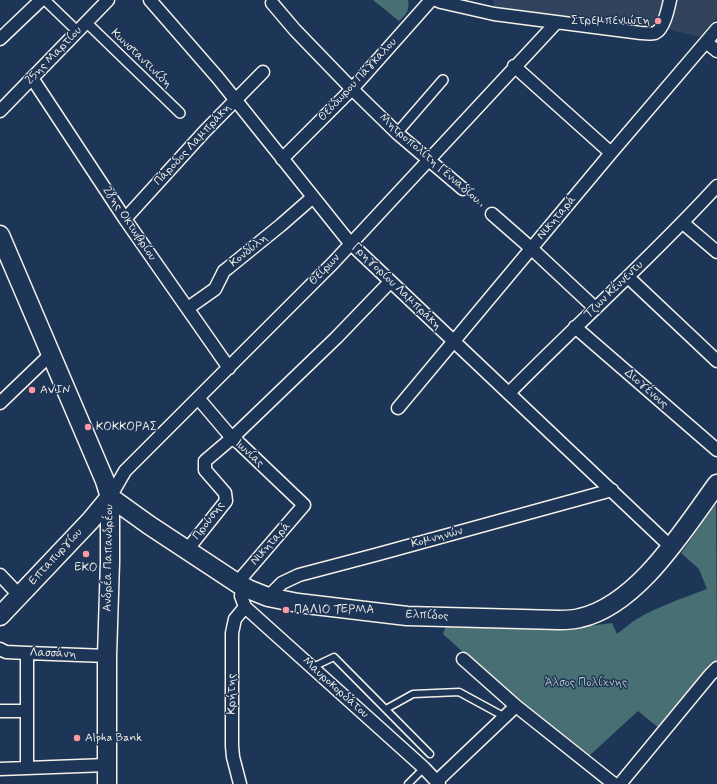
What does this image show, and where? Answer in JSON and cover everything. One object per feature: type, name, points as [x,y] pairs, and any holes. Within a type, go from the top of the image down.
[{"type":"main road","name":"Ανδρέα Παπανδρέου","points":[[0,235],[110,497],[110,562],[107,656],[107,784]]},
{"type":"main road","name":"Ελπίδος","points":[[110,497],[240,585],[268,597],[298,603],[420,617],[575,619],[595,613],[617,601],[639,582],[671,547],[717,484]]},
{"type":"main road","name":"Επταπυργίου","points":[[0,616],[91,520],[110,497]]},
{"type":"street","points":[[0,39],[41,0]]},
{"type":"street","points":[[45,0],[77,31]]},
{"type":"street","name":"25ης Μαρτίου","points":[[0,112],[108,0]]},
{"type":"street","name":"Θεόδωρου Πάγκαλου","points":[[282,159],[352,89],[431,0]]},
{"type":"street","points":[[436,0],[494,14],[642,34],[654,33],[658,31],[663,23],[670,0]]},
{"type":"street","name":"Γρηγορίου Λαμπράκη","points":[[153,1],[218,78],[350,243],[671,547]]},
{"type":"street","name":"Μητροπολίτη Γενναδίου","points":[[272,3],[294,30],[397,133],[463,189]]},
{"type":"street","name":"Κωνσταντινίδη","points":[[86,22],[180,113]]},
{"type":"street","name":"Θείρων","points":[[110,497],[125,471],[229,368],[350,243],[514,66],[556,23]]},
{"type":"street","name":"Νικηταρά","points":[[398,408],[611,153],[717,29]]},
{"type":"street","points":[[706,42],[717,51]]},
{"type":"street","points":[[514,66],[611,153]]},
{"type":"street","name":"Πάροδος Λαμπράκη","points":[[125,219],[205,131],[263,72]]},
{"type":"street","name":"28ης Οκτωβρίου","points":[[32,78],[125,219],[229,368]]},
{"type":"street","points":[[397,133],[443,80]]},
{"type":"street","name":"Τζων Κέννεντυ","points":[[509,393],[595,308],[628,278],[683,223],[717,186]]},
{"type":"street","name":"Κονδύλη","points":[[188,308],[214,290],[228,268],[313,197]]},
{"type":"street","points":[[492,214],[532,248],[595,308]]},
{"type":"street","points":[[683,223],[717,252]]},
{"type":"street","points":[[628,278],[717,361]]},
{"type":"street","points":[[232,438],[336,338],[390,282]]},
{"type":"street","name":"Διογένους","points":[[576,327],[717,450]]},
{"type":"street","points":[[0,402],[51,354]]},
{"type":"street","name":"Ιωνίας","points":[[198,398],[232,438],[304,505]]},
{"type":"street","name":"Προύσης","points":[[187,550],[226,501],[225,493],[208,474],[204,466],[205,461],[208,458],[232,438]]},
{"type":"street","name":"Κομνηνών","points":[[268,597],[282,583],[299,574],[375,555],[612,490]]},
{"type":"street","name":"Νικηταρά","points":[[240,585],[304,505]]},
{"type":"street","points":[[0,575],[20,596]]},
{"type":"street","points":[[240,585],[241,596],[245,607]]},
{"type":"street","name":"Μαυροκορδάτου","points":[[245,607],[424,768],[438,783]]},
{"type":"street","name":"Κρήτης","points":[[240,784],[233,757],[232,746],[232,633],[235,619],[245,607]]},
{"type":"street","name":"Λασσάνη","points":[[0,649],[6,652],[107,656]]},
{"type":"street","points":[[27,653],[27,768]]},
{"type":"street","points":[[463,659],[516,706],[614,784]]},
{"type":"street","points":[[620,784],[717,668]]},
{"type":"street","points":[[438,783],[516,706]]},
{"type":"street","points":[[0,711],[27,711]]},
{"type":"street","points":[[0,769],[107,765]]},
{"type":"lane","points":[[313,667],[334,657],[430,754]]},
{"type":"lane","points":[[386,709],[413,694],[459,692],[505,717]]},
{"type":"lane","points":[[408,784],[424,768]]},
{"type":"path","name":"Μητροπολίτη Γενναδίου","points":[[463,189],[492,214]]},
{"type":"shaded area","name":"Στρεμπενιώτη","points":[[493,0],[717,0],[717,17],[701,37],[649,25],[557,17],[494,7]]},
{"type":"green space","points":[[373,0],[408,0],[408,9],[399,21]]},
{"type":"green space","name":"Άλσος Πολίχνης","points":[[716,504],[717,662],[659,728],[638,711],[589,756],[508,693],[443,634],[446,626],[565,629],[612,623],[617,634],[634,621],[654,610],[707,589],[699,569],[681,553]]},
{"type":"place","name":"Στρεμπενιώτη","points":[[658,21]]},
{"type":"place","name":"AVIN","points":[[32,390]]},
{"type":"place","name":"ΚΟΚΚΟΡΑΣ","points":[[88,427]]},
{"type":"place","name":"ΕΚΟ","points":[[86,554]]},
{"type":"place","name":"ΠΑΛΙΟ ΤΕΡΜΑ","points":[[286,610]]},
{"type":"place","name":"Alpha Bank","points":[[77,738]]}]
